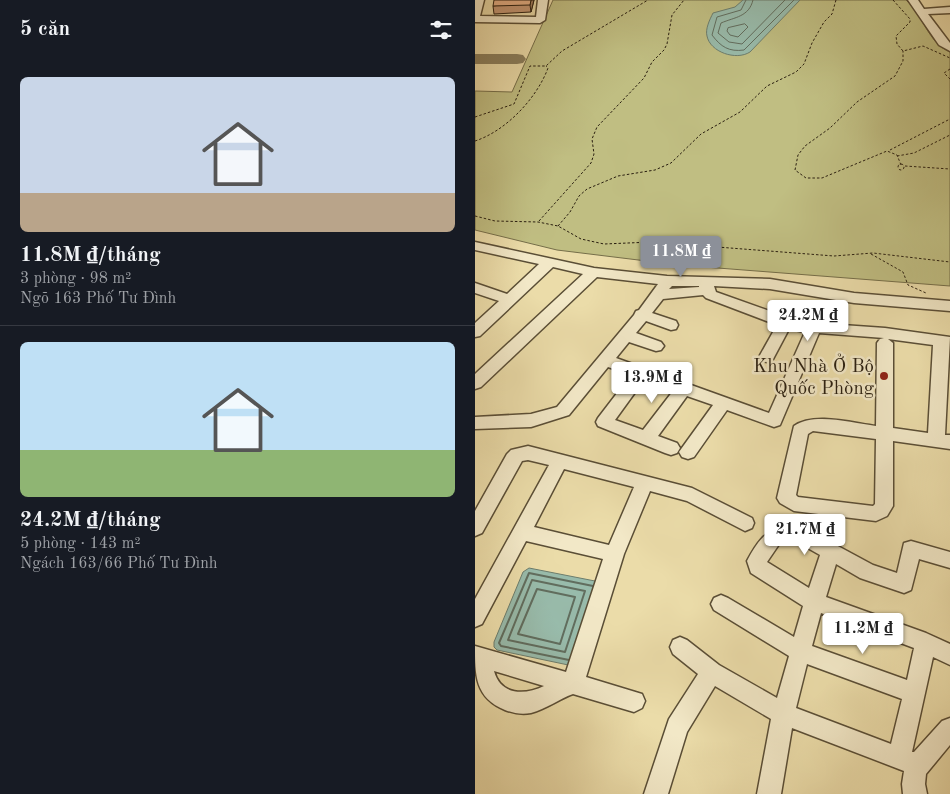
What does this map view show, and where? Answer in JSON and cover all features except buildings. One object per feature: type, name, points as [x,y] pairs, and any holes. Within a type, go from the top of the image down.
[{"type":"street","points":[[479,0],[475,18],[540,20],[543,0]]},
{"type":"street","points":[[913,0],[939,38],[950,48]]},
{"type":"street","points":[[921,12],[950,10]]},
{"type":"street","points":[[939,38],[950,44]]},
{"type":"street","points":[[475,246],[594,272],[707,286],[770,284],[854,298],[950,306]]},
{"type":"street","points":[[475,332],[549,263]]},
{"type":"street","points":[[475,383],[594,272]]},
{"type":"street","points":[[475,423],[515,422],[559,414],[568,407],[641,314],[659,296],[667,281]]},
{"type":"street","points":[[659,296],[707,286]]},
{"type":"street","points":[[707,286],[711,296],[785,323],[814,328],[885,332],[946,341],[943,441],[885,435],[813,425],[803,428],[800,431],[786,498],[789,502],[863,513],[878,513],[884,506],[885,435],[885,343]]},
{"type":"street","points":[[475,288],[510,300]]},
{"type":"street","points":[[641,314],[671,325]]},
{"type":"street","points":[[767,357],[785,323]]},
{"type":"street","points":[[605,360],[774,420],[814,328]]},
{"type":"street","points":[[625,335],[656,346]]},
{"type":"street","points":[[641,373],[603,422],[671,448]]},
{"type":"street","points":[[647,438],[684,388]]},
{"type":"street","points":[[688,452],[724,402]]},
{"type":"street","points":[[476,525],[513,459],[517,455],[529,454],[645,482],[704,500],[745,522]]},
{"type":"street","points":[[475,618],[559,462]]},
{"type":"street","points":[[476,656],[481,661],[485,680],[492,690],[501,698],[513,703],[533,702],[573,684],[614,554],[645,482]]},
{"type":"street","points":[[522,532],[614,554]]},
{"type":"street","points":[[797,532],[867,572],[904,584],[911,549],[950,560]]},
{"type":"street","points":[[775,537],[757,561],[758,567],[814,602],[926,643],[950,655]]},
{"type":"street","points":[[769,794],[783,714],[814,602],[831,551]]},
{"type":"street","points":[[721,604],[800,652],[915,693]]},
{"type":"street","points":[[915,794],[908,761],[915,693],[926,643]]},
{"type":"street","points":[[680,647],[712,672],[783,714],[908,761]]},
{"type":"street","points":[[476,656],[634,701]]},
{"type":"street","points":[[656,794],[677,727],[712,672]]},
{"type":"street","points":[[908,761],[950,729]]},
{"type":"path","points":[[475,141],[484,138],[525,108],[544,79],[548,68],[546,66],[555,55],[593,34],[621,14],[648,0]]},
{"type":"path","points":[[538,222],[548,208],[574,184],[591,163],[594,154],[592,139],[597,127],[644,78],[651,62],[664,50],[667,44],[672,15],[684,0]]},
{"type":"path","points":[[558,226],[570,212],[579,196],[587,189],[618,176],[655,170],[671,163],[701,134],[740,112],[767,86],[796,72],[804,64],[812,43],[824,22],[832,14],[836,0]]},
{"type":"path","points":[[893,0],[910,19],[910,22],[896,36],[897,44],[903,52],[902,62],[890,82],[859,101],[824,133],[814,137],[801,148],[797,154],[795,170],[806,178],[822,178],[887,151],[950,119]]},
{"type":"path","points":[[903,52],[923,46],[950,58]]},
{"type":"path","points":[[475,117],[514,104],[530,66],[546,66]]},
{"type":"path","points":[[950,69],[944,73],[950,79]]},
{"type":"path","points":[[887,151],[897,156],[910,155],[926,149],[937,140],[950,135]]},
{"type":"path","points":[[897,156],[901,164],[905,166],[950,169]]},
{"type":"path","points":[[901,164],[897,167],[902,169],[905,166]]},
{"type":"path","points":[[475,216],[515,222],[538,222],[558,226],[581,239],[604,244],[652,242],[834,256],[869,253],[950,262]]},
{"type":"path","points":[[869,253],[896,267],[906,276],[908,285],[925,292],[929,296]]},
{"type":"shaded area","points":[[553,0],[906,0],[936,42],[950,52],[950,286],[679,265],[557,250],[475,230],[475,91],[512,92]]},
{"type":"water","points":[[743,0],[800,0],[750,52],[738,56],[724,53],[713,47],[709,42],[707,36],[708,24],[713,13],[735,7]]},
{"type":"water","points":[[529,568],[600,582],[573,666],[497,650],[494,647],[494,642],[523,572]]},
{"type":"taxiway","points":[[475,59],[517,59]]},
{"type":"place","name":"Khu Nhà Ở Bộ Quốc Phòng","points":[[884,376]]}]
